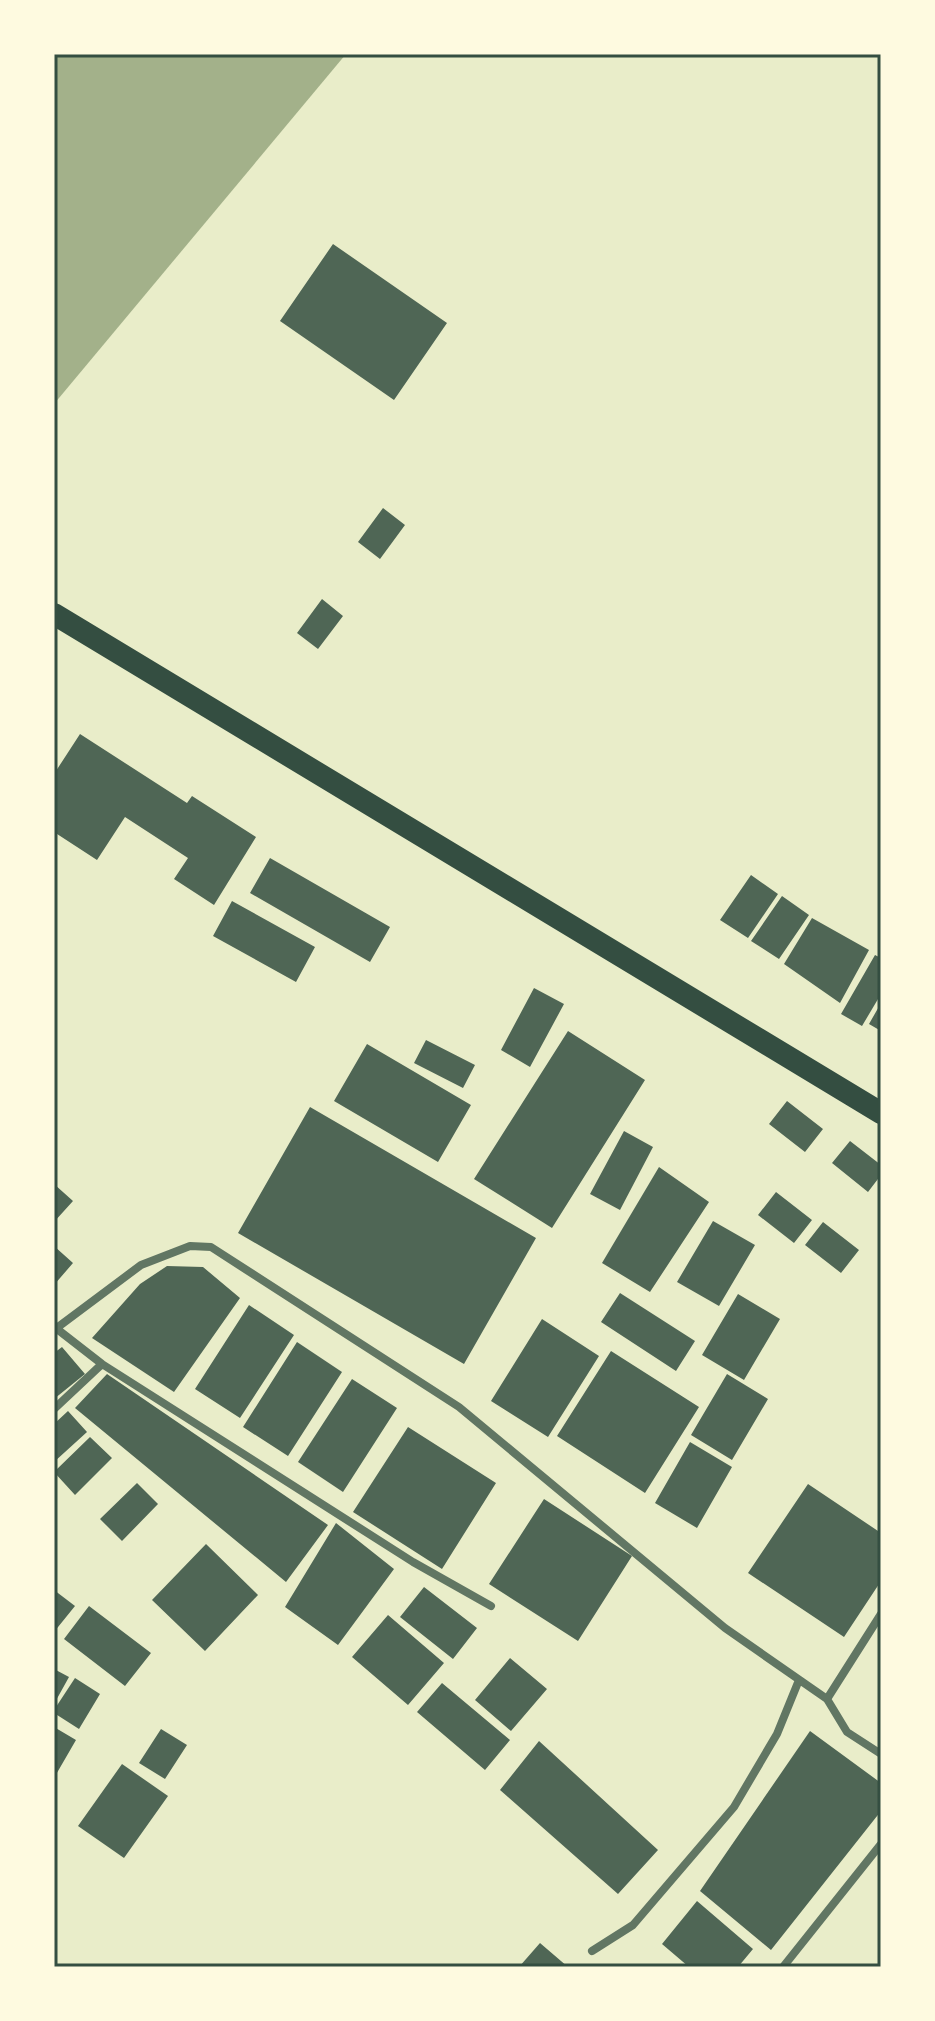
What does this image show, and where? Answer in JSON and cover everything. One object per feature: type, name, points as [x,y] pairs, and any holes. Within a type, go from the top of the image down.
[{"type":"highway","points":[[54,614],[881,1113]]},
{"type":"street","points":[[491,1606],[413,1562],[102,1364],[55,1329],[141,1265],[190,1246],[211,1247],[459,1407],[725,1628],[827,1699],[847,1732],[881,1754]]},
{"type":"street","points":[[54,1409],[102,1364]]},
{"type":"street","points":[[827,1699],[881,1614]]},
{"type":"street","points":[[592,1951],[633,1925],[734,1807],[777,1734],[799,1680]]},
{"type":"street","points":[[783,1967],[881,1844]]},
{"type":"shaded area","points":[[54,54],[346,54],[54,404]]},
{"type":"building","points":[[333,244],[447,323],[394,400],[280,321]]},
{"type":"building","points":[[383,508],[405,525],[380,559],[358,542]]},
{"type":"building","points":[[322,599],[343,616],[318,649],[297,633]]},
{"type":"building","points":[[80,734],[187,803],[192,796],[256,837],[214,905],[174,879],[188,858],[125,817],[97,860],[54,832],[54,774]]},
{"type":"building","points":[[270,858],[390,927],[370,962],[250,893]]},
{"type":"building","points":[[751,875],[778,894],[748,938],[720,920]]},
{"type":"building","points":[[782,896],[809,915],[779,959],[751,941]]},
{"type":"building","points":[[232,901],[315,947],[296,982],[213,936]]},
{"type":"building","points":[[812,918],[869,950],[840,1003],[784,964]]},
{"type":"building","points":[[875,955],[881,958],[881,994],[862,1026],[841,1014]]},
{"type":"building","points":[[534,988],[564,1004],[530,1067],[501,1050]]},
{"type":"building","points":[[881,1003],[881,1031],[869,1024]]},
{"type":"building","points":[[568,1031],[645,1080],[552,1228],[474,1179]]},
{"type":"building","points":[[426,1040],[475,1065],[463,1088],[414,1063]]},
{"type":"building","points":[[367,1044],[471,1105],[438,1162],[334,1101]]},
{"type":"building","points":[[787,1101],[823,1129],[805,1152],[769,1124]]},
{"type":"building","points":[[310,1107],[536,1238],[464,1364],[238,1233]]},
{"type":"building","points":[[624,1131],[653,1147],[620,1210],[590,1194]]},
{"type":"building","points":[[850,1141],[881,1165],[881,1175],[868,1192],[832,1163]]},
{"type":"building","points":[[659,1167],[709,1202],[650,1292],[602,1263]]},
{"type":"building","points":[[54,1184],[73,1201],[54,1222]]},
{"type":"building","points":[[776,1192],[812,1220],[794,1243],[758,1215]]},
{"type":"building","points":[[713,1221],[755,1245],[719,1306],[677,1282]]},
{"type":"building","points":[[823,1222],[859,1250],[841,1273],[805,1245]]},
{"type":"building","points":[[54,1246],[73,1263],[54,1285]]},
{"type":"building","points":[[167,1266],[203,1267],[240,1298],[174,1392],[92,1338],[140,1284]]},
{"type":"building","points":[[620,1293],[695,1341],[676,1371],[601,1322]]},
{"type":"building","points":[[738,1294],[780,1319],[744,1380],[702,1355]]},
{"type":"building","points":[[249,1305],[294,1335],[240,1418],[195,1389]]},
{"type":"building","points":[[542,1319],[599,1356],[548,1437],[491,1401]]},
{"type":"building","points":[[297,1342],[342,1372],[288,1456],[243,1427]]},
{"type":"building","points":[[62,1347],[85,1374],[54,1399],[54,1353]]},
{"type":"building","points":[[611,1351],[699,1407],[645,1493],[557,1436]]},
{"type":"building","points":[[107,1374],[328,1525],[286,1582],[75,1408]]},
{"type":"building","points":[[727,1374],[768,1399],[732,1460],[691,1435]]},
{"type":"building","points":[[352,1379],[397,1408],[343,1492],[298,1462]]},
{"type":"building","points":[[68,1411],[87,1432],[54,1462],[54,1424]]},
{"type":"building","points":[[408,1427],[496,1483],[442,1569],[353,1512]]},
{"type":"building","points":[[90,1437],[112,1458],[75,1495],[54,1472]]},
{"type":"building","points":[[690,1442],[732,1467],[697,1528],[655,1503]]},
{"type":"building","points":[[137,1483],[158,1504],[122,1541],[100,1519]]},
{"type":"building","points":[[808,1484],[881,1533],[881,1581],[844,1637],[748,1573]]},
{"type":"building","points":[[544,1499],[632,1556],[578,1641],[489,1584]]},
{"type":"building","points":[[336,1523],[394,1569],[338,1645],[285,1607]]},
{"type":"building","points":[[206,1544],[258,1595],[205,1651],[152,1600]]},
{"type":"building","points":[[424,1587],[477,1628],[453,1659],[400,1617]]},
{"type":"building","points":[[54,1590],[75,1606],[54,1632]]},
{"type":"building","points":[[89,1606],[151,1653],[125,1686],[64,1639]]},
{"type":"building","points":[[388,1615],[444,1663],[408,1705],[352,1657]]},
{"type":"building","points":[[510,1658],[547,1689],[511,1731],[475,1700]]},
{"type":"building","points":[[54,1669],[69,1677],[54,1704]]},
{"type":"building","points":[[75,1678],[100,1694],[79,1729],[54,1713]]},
{"type":"building","points":[[442,1683],[510,1740],[485,1770],[417,1712]]},
{"type":"building","points":[[54,1727],[76,1740],[54,1778]]},
{"type":"building","points":[[161,1729],[187,1745],[165,1779],[139,1763]]},
{"type":"building","points":[[810,1731],[881,1783],[881,1811],[771,1950],[700,1891]]},
{"type":"building","points":[[539,1741],[658,1850],[618,1894],[500,1790]]},
{"type":"building","points":[[122,1764],[168,1796],[124,1858],[78,1826]]},
{"type":"building","points":[[697,1901],[753,1949],[738,1967],[689,1967],[662,1944]]},
{"type":"building","points":[[540,1943],[568,1967],[519,1967]]}]
